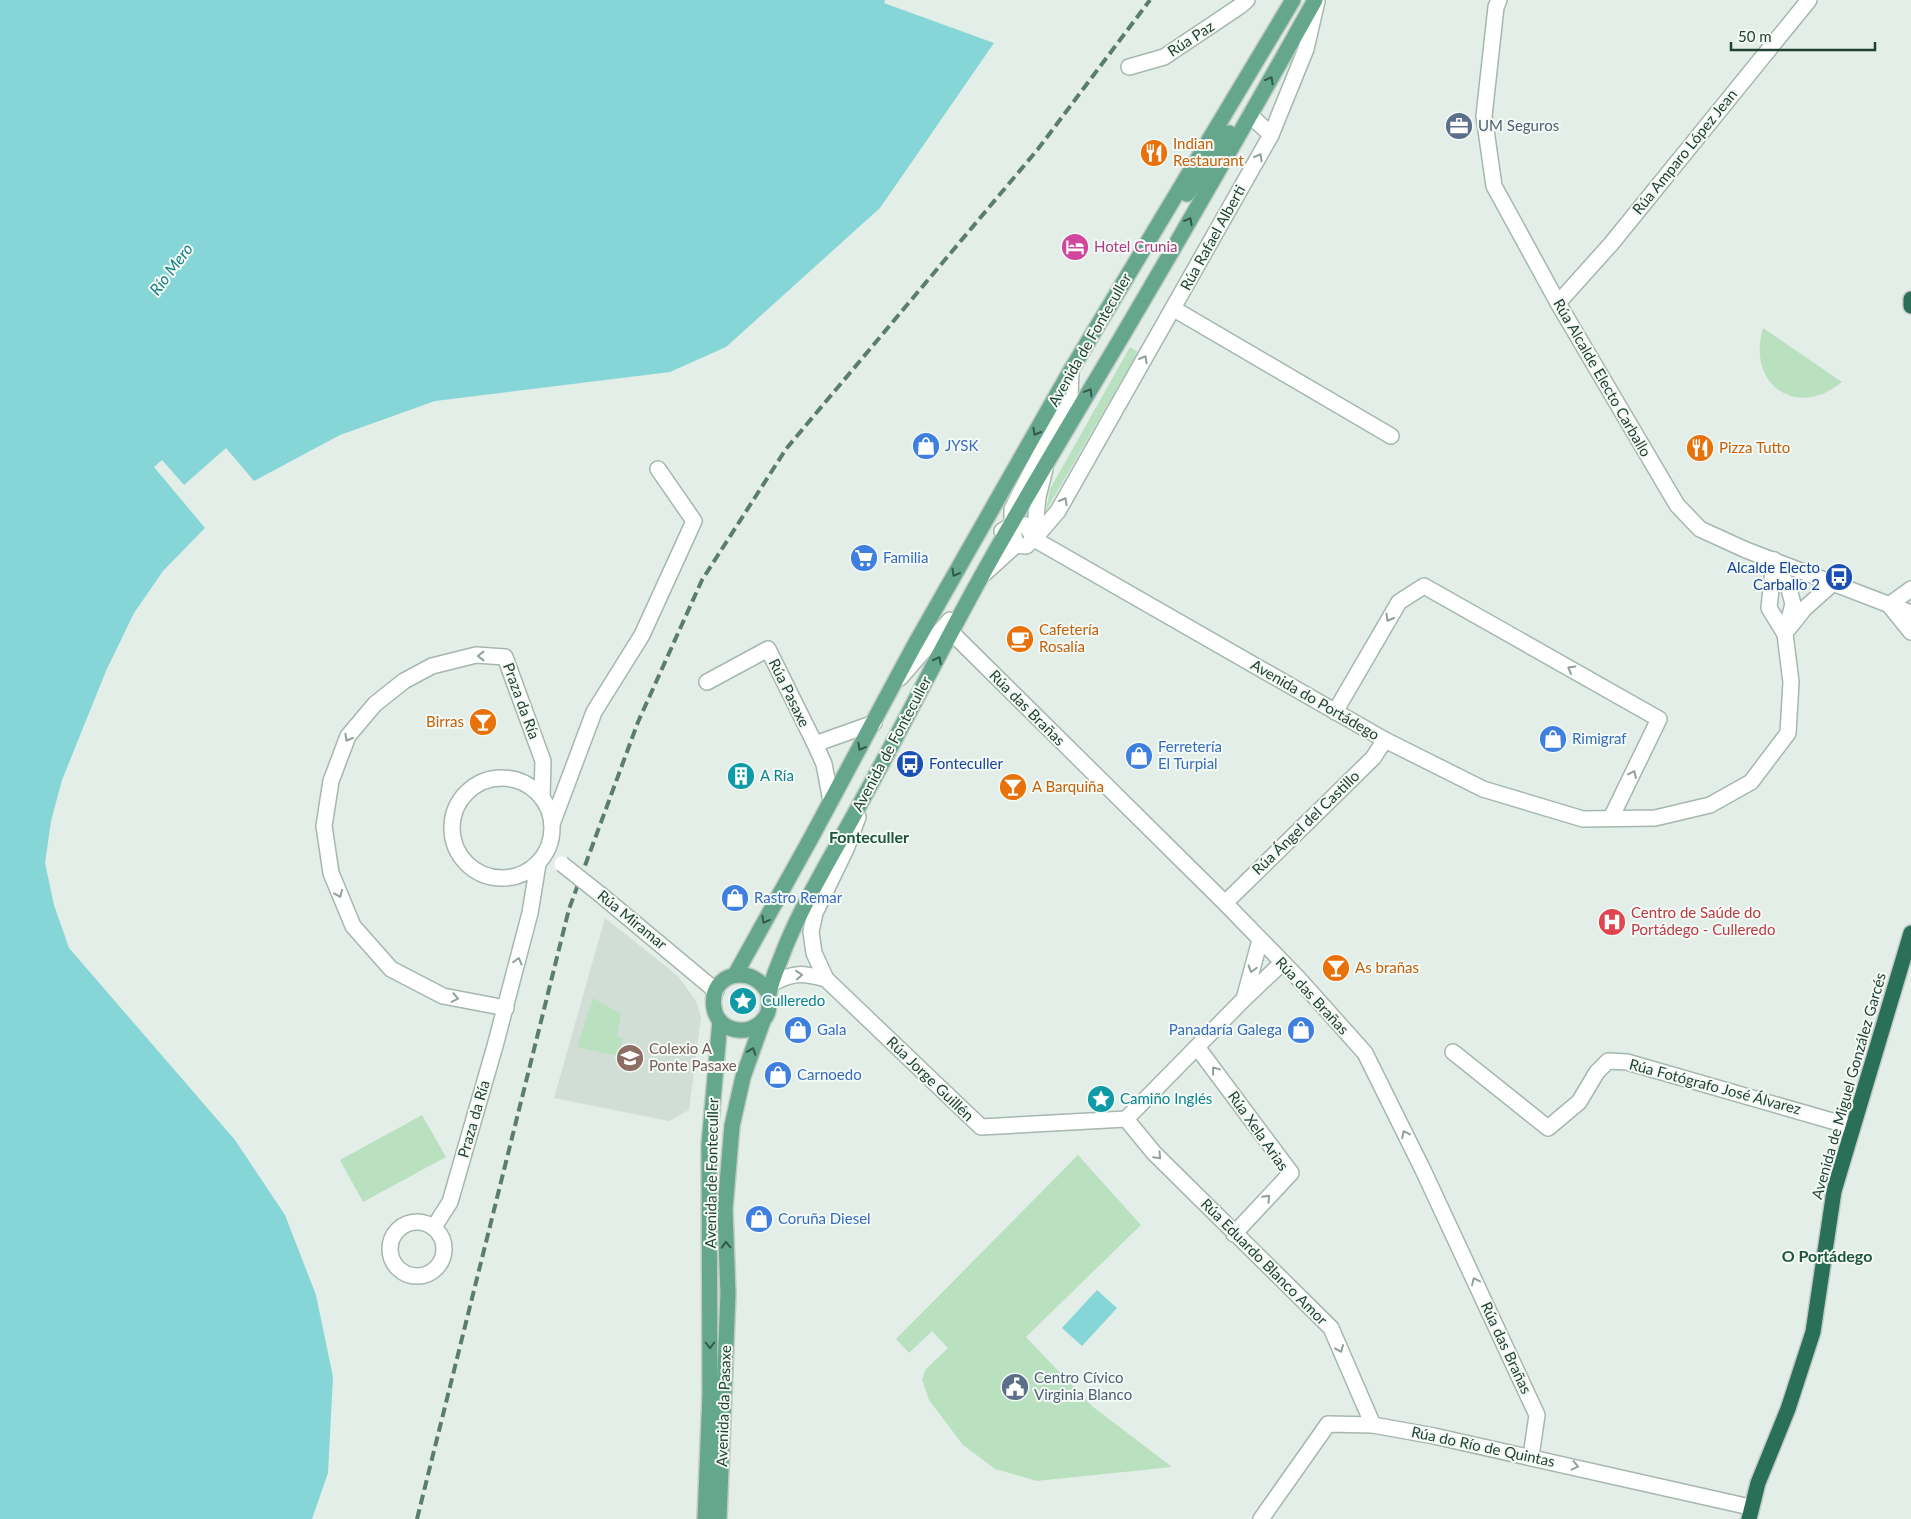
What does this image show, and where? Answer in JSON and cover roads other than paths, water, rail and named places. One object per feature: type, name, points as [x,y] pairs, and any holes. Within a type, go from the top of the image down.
[{"type":"highway","points":[[1911,299],[1911,306]]},
{"type":"highway","name":"Avenida de Miguel González Garcés","points":[[1749,1513],[1788,1409],[1813,1332],[1834,1191],[1911,933]]},
{"type":"main road","name":"Avenida de Fonteculler","points":[[735,975],[874,723],[918,638],[1071,370],[1293,0]]},
{"type":"main road","name":"Avenida de Fonteculler","points":[[771,989],[785,947],[814,886],[864,797],[949,629],[982,576],[1006,529],[1045,466],[1316,0]]},
{"type":"main road","points":[[1140,254],[1186,195],[1229,132],[1250,114]]},
{"type":"main road","points":[[744,974],[756,978],[771,989],[769,1009],[763,1021],[753,1028],[741,1031],[730,1028],[720,1021],[713,1006],[716,991],[723,981],[735,975],[744,974]]},
{"type":"main road","name":"Avenida de Fonteculler","points":[[710,1296],[710,1145],[720,1021]]},
{"type":"main road","name":"Avenida de Fonteculler","points":[[728,1294],[725,1209],[732,1126],[743,1077],[763,1021]]},
{"type":"main road","name":"Avenida da Pasaxe","points":[[719,1519],[728,1294]]},
{"type":"main road","name":"Avenida da Pasaxe","points":[[705,1519],[710,1395],[710,1296]]},
{"type":"street","name":"Rúa Paz","points":[[1129,67],[1164,56],[1240,6],[1246,0]]},
{"type":"street","name":"Rúa Rafael Alberti","points":[[1034,539],[1058,511],[1271,135],[1306,49],[1316,0]]},
{"type":"street","name":"Rúa Alcalde Electo Carballo","points":[[1499,0],[1496,7],[1484,116],[1494,186],[1558,303],[1677,505],[1700,529],[1911,613]]},
{"type":"street","name":"Rúa Amparo López Jean","points":[[1558,303],[1611,244],[1810,0]]},
{"type":"street","points":[[1250,114],[1271,135]]},
{"type":"street","name":"Rúa Rafael Alberti","points":[[1174,309],[1391,436]]},
{"type":"street","points":[[1016,545],[1006,529],[1012,508],[1070,398],[1071,370]]},
{"type":"street","points":[[982,576],[1016,545],[1026,546],[1034,539],[1038,497],[1045,466]]},
{"type":"street","points":[[552,824],[594,712],[642,635],[694,521],[658,468]]},
{"type":"street","name":"Avenida do Portádego","points":[[1006,529],[1026,525],[1034,539],[1384,740],[1483,789],[1583,819],[1655,818],[1710,805],[1751,782],[1788,733],[1791,682],[1785,634],[1793,604],[1789,589],[1774,560]]},
{"type":"street","name":"Avenida de Fonteculler","points":[[894,685],[949,629],[1006,529]]},
{"type":"street","name":"Avenida do Portádego","points":[[1774,560],[1769,608],[1785,634]]},
{"type":"street","points":[[1785,634],[1804,609],[1833,583]]},
{"type":"street","points":[[1335,712],[1399,602],[1424,586],[1659,719],[1611,818]]},
{"type":"street","points":[[1911,589],[1889,605],[1911,632]]},
{"type":"street","name":"Rúa das Brañas","points":[[949,629],[1225,903],[1365,1053],[1423,1170],[1537,1415],[1531,1456]]},
{"type":"street","name":"Rúa Pasaxe","points":[[707,682],[768,649],[824,764],[831,802]]},
{"type":"street","name":"Praza da Ría","points":[[434,1227],[450,1202],[506,1008],[542,858],[552,834],[552,824],[542,797],[543,761],[506,657],[476,656],[432,666],[404,682],[375,704],[348,736],[331,781],[324,826],[331,873],[353,926],[391,969],[443,996],[506,1008]]},
{"type":"street","name":"Rúa Pasaxe","points":[[815,744],[874,723]]},
{"type":"street","name":"Rúa Ángel del Castillo","points":[[1225,903],[1373,758],[1384,740]]},
{"type":"street","points":[[542,797],[520,781],[506,778],[488,779],[476,784],[463,795],[456,805],[451,820],[451,836],[456,852],[466,865],[480,874],[492,878],[510,879],[527,873],[542,858]]},
{"type":"street","name":"Rúa Jorge Guillén","points":[[864,797],[846,849],[815,912],[811,932],[814,953],[826,979],[980,1127],[1126,1119]]},
{"type":"street","name":"Rúa Miramar","points":[[542,858],[562,864],[716,991]]},
{"type":"street","points":[[1244,999],[1260,940]]},
{"type":"street","points":[[1126,1119],[1282,963]]},
{"type":"street","points":[[771,989],[789,975],[804,973],[826,979]]},
{"type":"street","name":"Rúa Xela Arias","points":[[1197,1047],[1291,1173],[1234,1234]]},
{"type":"street","name":"Rúa Fotógrafo José Álvarez","points":[[1453,1052],[1548,1128],[1580,1102],[1597,1072],[1608,1061],[1627,1062],[1853,1127]]},
{"type":"street","name":"Rúa Eduardo Blanco Amor","points":[[1126,1119],[1154,1152],[1234,1234],[1331,1328],[1373,1425]]},
{"type":"street","name":"Rúa do Río de Quintas","points":[[1261,1519],[1328,1424],[1373,1425],[1531,1456],[1749,1513]]},
{"type":"water","name":"Río Mero","points":[[0,0],[885,0],[884,3],[994,43],[880,208],[726,347],[670,372],[435,401],[340,435],[254,481],[226,448],[184,485],[162,460],[154,467],[205,528],[163,571],[134,613],[106,671],[62,780],[51,821],[45,863],[54,905],[69,948],[235,1140],[285,1215],[316,1295],[333,1377],[328,1473],[312,1519],[0,1519]]},
{"type":"water","points":[[1097,1290],[1117,1308],[1082,1346],[1062,1328]]},
{"type":"railway","points":[[417,1519],[569,909],[638,722],[702,580],[786,449],[1038,149],[1150,0]]},
{"type":"place","name":"UM Seguros","points":[[1459,126]]},
{"type":"place","name":"Indian Restaurant","points":[[1154,153]]},
{"type":"place","name":"Hotel Crunia","points":[[1075,247]]},
{"type":"place","name":"JYSK","points":[[926,446]]},
{"type":"place","name":"Pizza Tutto","points":[[1700,448]]},
{"type":"place","name":"Familia","points":[[864,558]]},
{"type":"place","name":"Alcalde Electo Carballo 2","points":[[1839,577]]},
{"type":"place","name":"Cafetería Rosalía","points":[[1020,639]]},
{"type":"place","name":"Birras","points":[[483,722]]},
{"type":"place","name":"Rimigraf","points":[[1553,739]]},
{"type":"place","name":"Ferretería El Turpial","points":[[1139,756]]},
{"type":"place","name":"Fonteculler","points":[[910,764]]},
{"type":"place","name":"A Ría","points":[[741,776]]},
{"type":"place","name":"A Barquiña","points":[[1013,787]]},
{"type":"place","name":"Rastro Remar","points":[[735,898]]},
{"type":"place","name":"Centro de Saúde do Portádego - Culleredo","points":[[1612,922]]},
{"type":"place","name":"As brañas","points":[[1336,968]]},
{"type":"place","name":"Culleredo","points":[[743,1001]]},
{"type":"place","name":"Gala","points":[[798,1030]]},
{"type":"place","name":"Panadaría Galega","points":[[1301,1030]]},
{"type":"place","name":"Colexio A Ponte Pasaxe","points":[[630,1058]]},
{"type":"place","name":"Carnoedo","points":[[778,1075]]},
{"type":"place","name":"Camiño Inglés","points":[[1101,1099]]},
{"type":"place","name":"Coruña Diesel","points":[[759,1219]]},
{"type":"place","name":"Centro Cívico Virginia Blanco","points":[[1015,1387]]},
{"type":"district","name":"Fonteculler","points":[[869,837]]},
{"type":"district","name":"O Portádego","points":[[1827,1256]]}]
